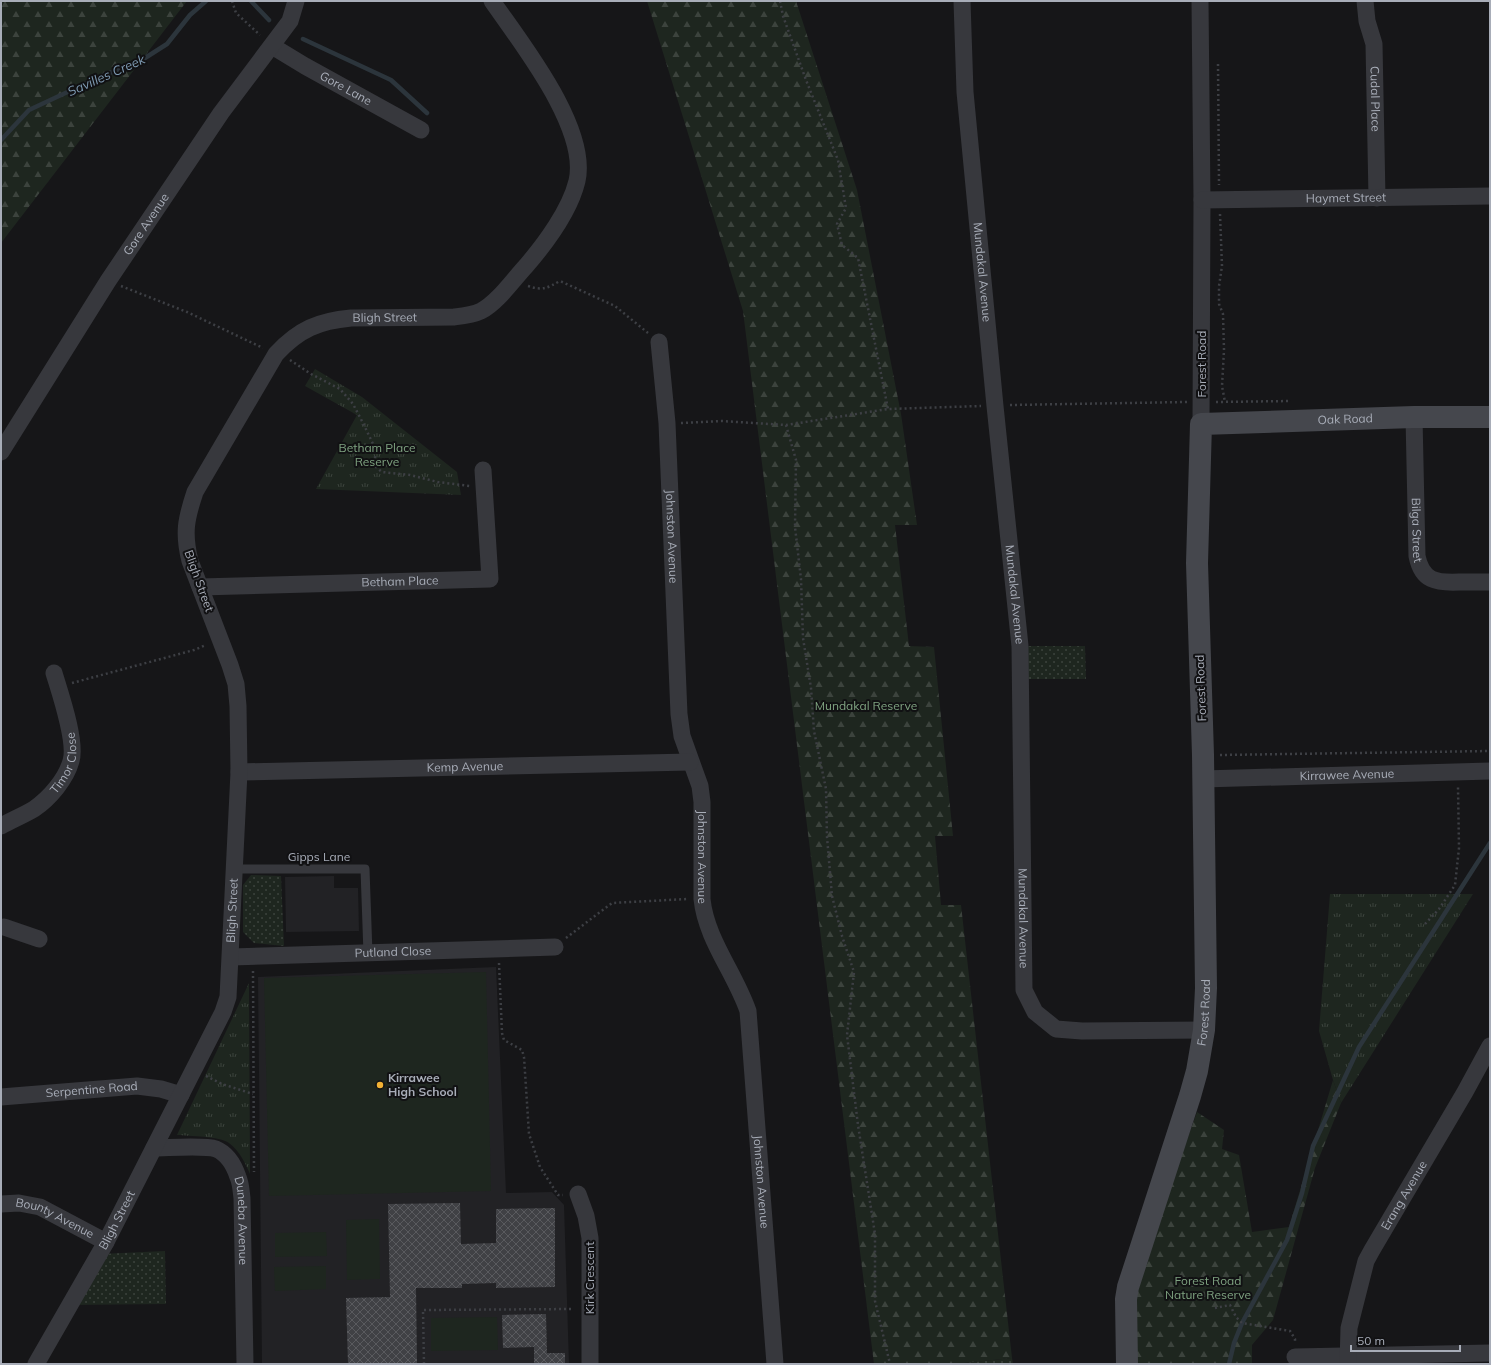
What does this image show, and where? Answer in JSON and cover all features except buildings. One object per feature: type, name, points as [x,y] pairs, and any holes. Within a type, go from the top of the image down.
[{"type":"street","name":"Gore Avenue","points":[[1,452],[108,281],[221,112],[290,21],[296,1]]},
{"type":"street","name":"Bligh Street","points":[[36,1364],[106,1242],[223,1012],[228,997],[240,772],[238,706],[236,684],[190,561],[186,544],[188,512],[195,492],[276,354],[286,344],[316,324],[335,320],[351,318],[454,317],[468,316],[481,311],[493,303],[529,263],[561,219],[577,181],[579,163],[573,139],[562,109],[550,87],[492,1]]},
{"type":"street","name":"Mundakal Avenue","points":[[962,1],[965,92],[1020,646],[1024,990],[1035,1012],[1056,1028],[1082,1031],[1204,1030]]},
{"type":"street","name":"Forest Road","points":[[1127,1364],[1126,1299],[1190,1096],[1197,1071],[1204,1030],[1206,988],[1203,755],[1198,563],[1202,402],[1200,1]]},
{"type":"street","name":"Cudal Place","points":[[1364,1],[1367,21],[1374,44],[1377,198]]},
{"type":"street","name":"Gore Lane","points":[[272,46],[305,66],[421,130]]},
{"type":"street","name":"Haymet Street","points":[[1202,200],[1490,196]]},
{"type":"street","name":"Johnston Avenue","points":[[659,342],[667,423],[679,714],[682,736],[690,762],[700,786],[702,802],[702,899],[707,926],[742,993],[748,1011],[775,1364]]},
{"type":"street","name":"Oak Road","points":[[1201,424],[1414,417],[1490,417]]},
{"type":"street","name":"Bilga Street","points":[[1414,417],[1418,563],[1426,576],[1440,582],[1490,582]]},
{"type":"street","name":"Betham Place","points":[[200,586],[490,579],[483,470]]},
{"type":"street","name":"Timor Close","points":[[1,826],[33,809],[44,801],[55,789],[72,760],[72,742],[56,680]]},
{"type":"street","name":"Kemp Avenue","points":[[240,772],[690,762]]},
{"type":"street","name":"Kirrawee Avenue","points":[[1203,779],[1490,771]]},
{"type":"street","points":[[2,926],[39,939]]},
{"type":"street","name":"Putland Close","points":[[231,957],[368,954],[555,947]]},
{"type":"street","name":"Erang Avenue","points":[[1348,1360],[1349,1328],[1366,1260],[1465,1092],[1490,1046]]},
{"type":"street","name":"Serpentine Road","points":[[1,1097],[137,1086],[180,1095]]},
{"type":"street","name":"Duneba Avenue","points":[[154,1148],[215,1149],[225,1155],[233,1164],[239,1178],[242,1198],[245,1364]]},
{"type":"street","name":"Kirk Crescent","points":[[578,1194],[586,1216],[590,1238],[590,1364]]},
{"type":"street","name":"Bounty Avenue","points":[[1,1204],[18,1203],[40,1207],[106,1242]]},
{"type":"street","points":[[1295,1357],[1348,1360],[1490,1353]]},
{"type":"lane","name":"Gipps Lane","points":[[235,869],[365,869],[368,954]]},
{"type":"path","points":[[232,1],[236,13],[272,46]]},
{"type":"path","points":[[780,1],[783,16],[806,80],[838,160],[846,208],[837,224],[842,245],[858,258],[888,409]]},
{"type":"path","points":[[108,281],[187,312],[248,340]]},
{"type":"path","points":[[536,288],[545,289],[560,281],[615,306],[659,342]]},
{"type":"path","points":[[276,354],[340,389],[353,404],[363,423],[374,446],[376,467],[382,472],[410,474],[438,482],[484,488]]},
{"type":"path","points":[[667,423],[721,421],[786,425],[888,409],[1202,402]]},
{"type":"path","points":[[786,425],[796,460],[795,526],[801,579],[803,638],[811,688],[814,731],[826,789],[827,837],[832,896],[842,936],[854,972],[847,1035],[858,1125],[875,1234],[875,1301],[890,1364]]},
{"type":"path","points":[[56,680],[194,650],[220,640]]},
{"type":"path","points":[[1203,755],[1490,751]]},
{"type":"path","points":[[1425,924],[1439,909],[1455,886],[1459,848],[1457,772]]},
{"type":"path","points":[[555,947],[612,903],[702,899]]},
{"type":"path","points":[[498,949],[502,1033],[504,1040],[522,1050],[524,1057],[529,1134],[540,1167],[558,1195],[578,1194]]},
{"type":"path","points":[[252,957],[254,1180]]},
{"type":"path","points":[[193,1070],[222,1084],[253,1094]]},
{"type":"path","points":[[1215,1308],[1230,1305],[1236,1317],[1242,1324],[1290,1331],[1295,1339],[1295,1357]]},
{"type":"path","points":[[424,1364],[423,1310],[577,1309]]},
{"type":"shaded area","points":[[334,876],[334,888],[358,888],[359,931],[286,932],[285,877]]},
{"type":"shaded area","name":"Kirrawee High School","points":[[496,967],[506,1193],[552,1192],[564,1205],[569,1364],[262,1364],[258,977]]},
{"type":"green space","points":[[1,1],[187,1],[1,243]]},
{"type":"green space","name":"Mundakal Reserve","points":[[647,1],[796,1],[857,190],[901,414],[917,525],[895,525],[909,646],[934,647],[953,836],[935,836],[941,905],[961,905],[1012,1358],[954,1364],[874,1364],[743,311]]},
{"type":"green space","name":"Betham Place Reserve","points":[[315,369],[362,397],[457,472],[461,495],[316,489],[357,415],[305,386]]},
{"type":"green space","points":[[1020,646],[1085,646],[1086,679],[1020,679]]},
{"type":"green space","points":[[251,875],[281,876],[284,946],[254,943],[243,932],[243,885]]},
{"type":"green space","points":[[1330,894],[1473,894],[1341,1103],[1319,1031]]},
{"type":"green space","points":[[486,972],[491,1191],[269,1196],[264,978]]},
{"type":"green space","points":[[249,983],[250,1174],[239,1153],[229,1143],[219,1139],[177,1135]]},
{"type":"green space","name":"Forest Road Nature Reserve","points":[[1333,1080],[1341,1103],[1315,1168],[1273,1320],[1252,1345],[1252,1364],[1130,1364],[1130,1299],[1197,1112],[1224,1130],[1222,1149],[1239,1155],[1252,1232],[1289,1227]]},
{"type":"green space","points":[[379,1219],[380,1279],[347,1280],[346,1220]]},
{"type":"green space","points":[[326,1232],[327,1256],[275,1257],[275,1233]]},
{"type":"green space","points":[[165,1251],[166,1304],[70,1305],[100,1254]]},
{"type":"green space","points":[[326,1266],[326,1289],[275,1291],[274,1267]]},
{"type":"green space","points":[[497,1317],[498,1350],[431,1351],[431,1318]]},
{"type":"green space","points":[[1012,1358],[1013,1364],[954,1364]]},
{"type":"waterway","name":"Savilles Creek","points":[[1,140],[29,110],[106,74],[134,65],[167,44],[190,15],[206,1]]},
{"type":"waterway","points":[[251,1],[269,20]]},
{"type":"waterway","points":[[303,39],[391,80],[427,113]]},
{"type":"waterway","points":[[1229,1364],[1234,1343],[1242,1323],[1287,1240],[1302,1193],[1313,1146],[1359,1047],[1490,843]]},
{"type":"place","name":"Kirrawee High School","points":[[380,1085]]}]
